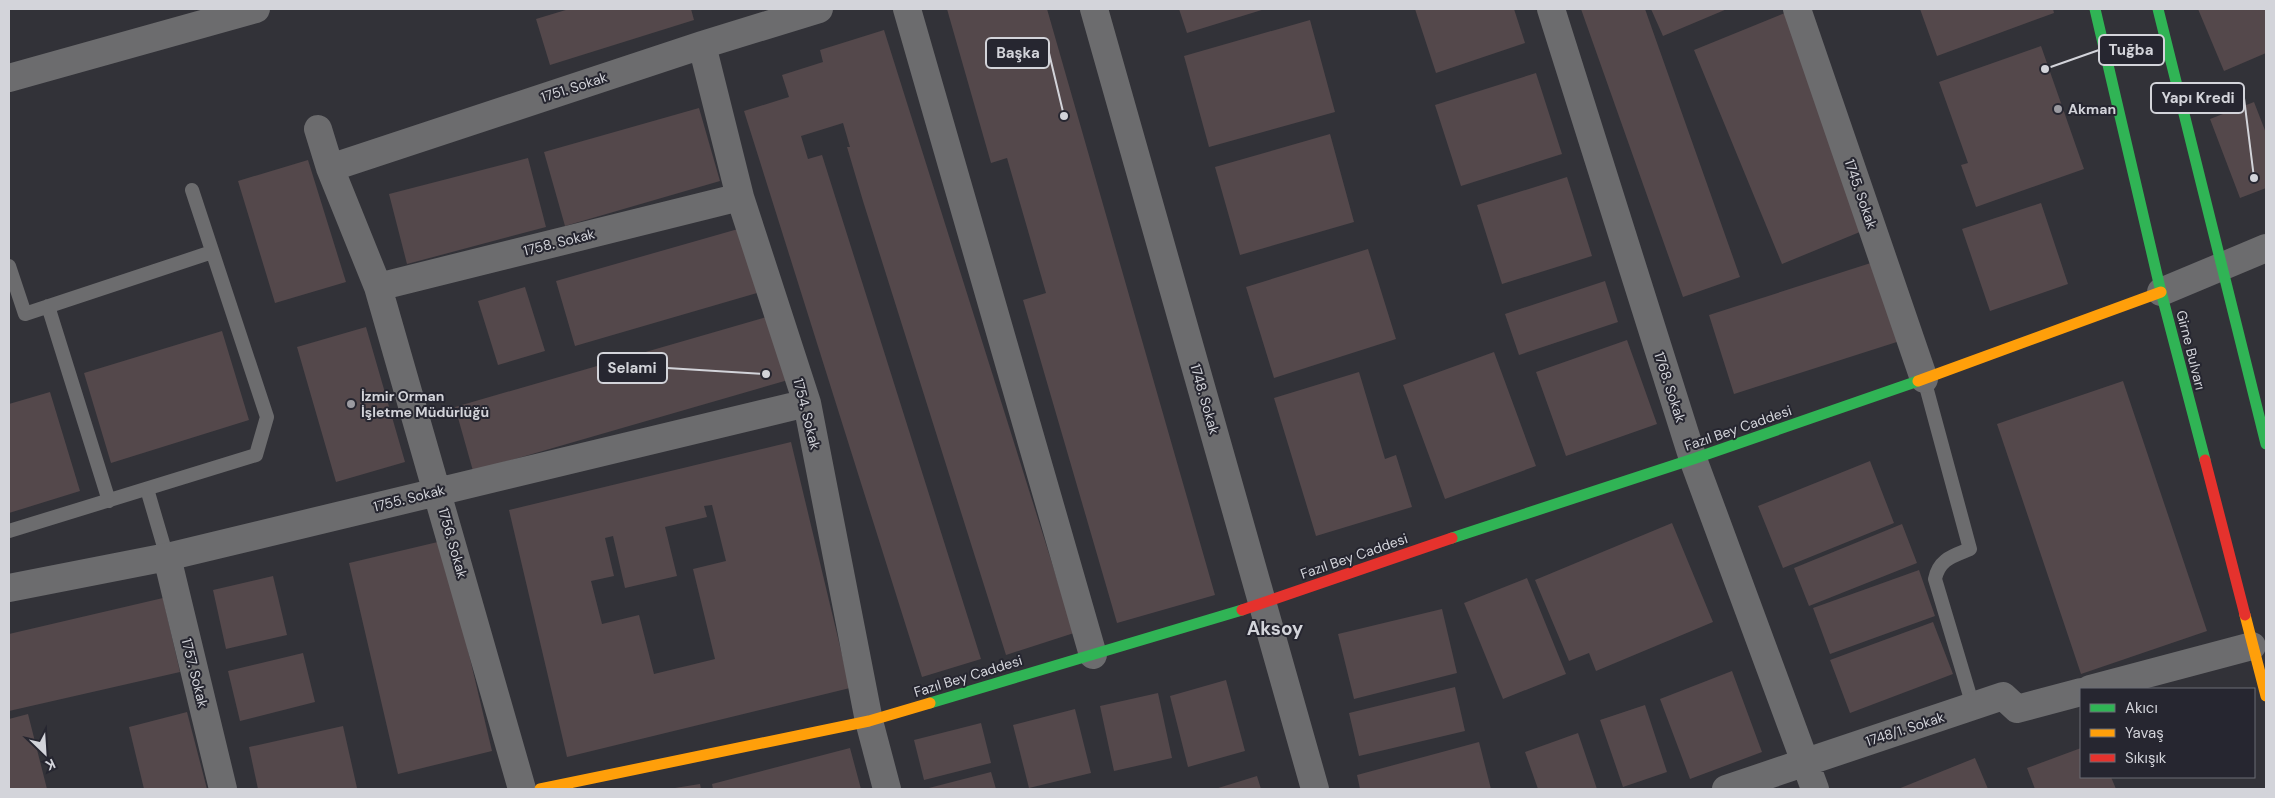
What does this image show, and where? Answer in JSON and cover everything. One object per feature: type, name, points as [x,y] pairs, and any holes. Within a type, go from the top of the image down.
[{"type":"street","points":[[9,78],[256,9]]},
{"type":"street","name":"1751. Sokak","points":[[330,168],[702,45],[819,9]]},
{"type":"street","points":[[907,9],[1093,655]]},
{"type":"street","name":"1748. Sokak","points":[[1094,9],[1315,789]]},
{"type":"street","name":"1768. Sokak","points":[[1551,9],[1693,459],[1806,762],[1814,789]]},
{"type":"street","name":"1745. Sokak","points":[[1797,9],[1924,380]]},
{"type":"street","name":"Girne Bulvarı","points":[[2095,9],[2161,292],[2266,696]]},
{"type":"street","points":[[2158,9],[2266,444]]},
{"type":"street","name":"1754. Sokak","points":[[702,45],[740,197],[807,403],[870,722],[887,789]]},
{"type":"street","name":"1756. Sokak","points":[[318,129],[330,168],[378,287],[522,789]]},
{"type":"street","name":"1758. Sokak","points":[[378,287],[740,197]]},
{"type":"street","points":[[2161,292],[2266,248]]},
{"type":"street","name":"Fazıl Bey Caddesi","points":[[540,789],[870,722],[1263,604],[1460,535],[1693,459],[1924,380],[2161,292]]},
{"type":"street","name":"1755. Sokak","points":[[9,588],[167,556],[807,403]]},
{"type":"street","name":"1757. Sokak","points":[[167,556],[223,789]]},
{"type":"street","points":[[2094,688],[2252,646]]},
{"type":"street","name":"1748/1. Sokak","points":[[1726,789],[2003,696],[2017,709],[2080,692]]},
{"type":"lane","points":[[9,531],[256,455],[267,417],[192,190]]},
{"type":"lane","points":[[9,266],[25,314],[212,252]]},
{"type":"lane","points":[[48,306],[109,501]]},
{"type":"lane","points":[[1924,380],[1970,549],[1949,557],[1942,562],[1936,579],[1973,706]]},
{"type":"lane","points":[[147,489],[167,556]]},
{"type":"building","points":[[569,9],[691,9],[694,20],[550,65],[536,19]]},
{"type":"building","points":[[947,9],[1047,9],[1215,595],[1117,623],[1023,300],[1046,293],[1007,158],[991,163]]},
{"type":"building","points":[[1179,9],[1265,9],[1187,33]]},
{"type":"building","points":[[1415,9],[1514,9],[1525,43],[1436,73]]},
{"type":"building","points":[[1581,9],[1645,9],[1740,277],[1683,297]]},
{"type":"building","points":[[1651,9],[1727,9],[1663,36]]},
{"type":"building","points":[[1920,9],[2053,9],[2054,13],[1937,56]]},
{"type":"building","points":[[2198,9],[2266,9],[2266,53],[2224,71]]},
{"type":"building","points":[[1785,13],[1872,227],[1782,264],[1694,50]]},
{"type":"building","points":[[1310,20],[1335,112],[1209,147],[1184,56]]},
{"type":"building","points":[[884,30],[1074,633],[1006,655],[863,201],[847,147],[850,147],[843,123],[801,136],[808,159],[822,155],[981,659],[922,677],[744,111],[789,97],[782,75],[823,62],[820,50]]},
{"type":"building","points":[[2041,46],[2084,169],[1976,207],[1961,165],[1968,163],[1939,82]]},
{"type":"building","points":[[1536,73],[1562,154],[1461,186],[1435,105]]},
{"type":"building","points":[[2254,102],[2266,133],[2266,188],[2240,198],[2210,119]]},
{"type":"building","points":[[699,108],[720,181],[565,226],[544,152]]},
{"type":"building","points":[[1330,134],[1354,222],[1240,255],[1215,167]]},
{"type":"building","points":[[528,158],[546,227],[407,264],[389,194]]},
{"type":"building","points":[[308,160],[346,282],[275,303],[238,181]]},
{"type":"building","points":[[1567,177],[1592,256],[1502,284],[1477,205]]},
{"type":"building","points":[[2041,203],[2068,284],[1990,311],[1962,229]]},
{"type":"building","points":[[738,229],[757,293],[575,346],[556,281]]},
{"type":"building","points":[[1368,249],[1396,339],[1274,378],[1246,287]]},
{"type":"building","points":[[1877,261],[1903,340],[1734,394],[1709,315]]},
{"type":"building","points":[[1605,281],[1618,322],[1519,355],[1505,314]]},
{"type":"building","points":[[525,287],[545,351],[498,365],[478,301]]},
{"type":"building","points":[[770,316],[788,380],[473,471],[455,407]]},
{"type":"building","name":"İzmir Orman İşletme Müdürlüğü","points":[[366,327],[405,462],[336,482],[297,347]]},
{"type":"building","points":[[222,331],[249,420],[111,463],[84,373]]},
{"type":"building","points":[[1627,340],[1657,424],[1566,456],[1536,372]]},
{"type":"building","points":[[1494,352],[1536,466],[1445,499],[1403,385]]},
{"type":"building","points":[[1359,372],[1385,459],[1396,455],[1412,507],[1316,536],[1274,398]]},
{"type":"building","points":[[2123,381],[2207,631],[2081,674],[1997,424]]},
{"type":"building","points":[[50,392],[80,491],[9,513],[9,404]]},
{"type":"building","points":[[791,442],[850,688],[567,757],[509,510]],"holes":[[[712,505],[726,561],[693,569],[715,659],[654,674],[639,615],[602,624],[591,581],[614,576],[605,538],[613,536],[625,588],[677,576],[665,527],[707,517],[704,506]]]},
{"type":"building","points":[[1870,461],[1894,523],[1783,568],[1758,506]]},
{"type":"building","points":[[1672,523],[1713,622],[1596,671],[1589,653],[1569,661],[1535,580]]},
{"type":"building","points":[[1902,524],[1917,563],[1809,606],[1794,568]]},
{"type":"building","points":[[442,541],[492,751],[398,774],[349,563]]},
{"type":"building","points":[[1919,570],[1935,616],[1830,654],[1813,608]]},
{"type":"building","points":[[273,576],[287,635],[226,649],[213,590]]},
{"type":"building","points":[[1527,578],[1566,674],[1503,699],[1464,603]]},
{"type":"building","points":[[163,598],[180,672],[9,711],[9,634]]},
{"type":"building","points":[[1442,609],[1457,673],[1354,699],[1338,634]]},
{"type":"building","points":[[1933,622],[1953,674],[1850,713],[1830,660]]},
{"type":"building","points":[[303,653],[315,702],[240,721],[228,671]]},
{"type":"building","points":[[1732,671],[1762,752],[1690,779],[1660,699]]},
{"type":"building","points":[[1226,680],[1245,751],[1188,767],[1170,696]]},
{"type":"building","points":[[1455,687],[1465,731],[1359,756],[1349,713]]},
{"type":"building","points":[[1158,693],[1172,758],[1114,771],[1100,706]]},
{"type":"building","points":[[1645,705],[1667,772],[1623,787],[1600,720]]},
{"type":"building","points":[[1075,709],[1091,773],[1029,788],[1013,725]]},
{"type":"building","points":[[187,712],[207,789],[144,789],[129,727]]},
{"type":"building","points":[[28,714],[47,789],[9,789],[9,719]]},
{"type":"building","points":[[981,723],[991,763],[924,780],[914,740]]},
{"type":"building","points":[[343,726],[357,788],[258,789],[249,747]]},
{"type":"building","points":[[1578,733],[1597,789],[1538,789],[1525,752]]},
{"type":"building","points":[[1479,742],[1491,789],[1360,789],[1357,775]]},
{"type":"building","points":[[850,748],[861,789],[713,789],[712,784]]},
{"type":"building","points":[[2080,748],[2080,778],[2111,778],[2116,789],[2035,789],[2027,768]]},
{"type":"building","points":[[1975,758],[1988,789],[1898,789]]},
{"type":"building","points":[[991,772],[996,789],[925,789]]},
{"type":"building","points":[[1257,776],[1261,789],[1215,789]]},
{"type":"building","points":[[700,784],[701,789],[675,789],[675,788]]},
{"type":"traffic: fast","points":[[2095,9],[2161,292],[2205,460]]},
{"type":"traffic: fast","points":[[2158,9],[2266,444]]},
{"type":"traffic: fast","points":[[1452,538],[1693,459],[1918,381]]},
{"type":"traffic: fast","points":[[930,703],[1242,610]]},
{"type":"traffic: slow","points":[[1918,381],[2161,292]]},
{"type":"traffic: slow","points":[[2245,615],[2266,696]]},
{"type":"traffic: slow","points":[[540,789],[869,721],[930,703]]},
{"type":"traffic: jam","points":[[2205,460],[2245,615]]},
{"type":"traffic: jam","points":[[1242,610],[1452,538]]},
{"type":"place","name":"Tuğba","points":[[2045,69]]},
{"type":"place","name":"Akman","points":[[2058,109]]},
{"type":"place","name":"Başka","points":[[1064,116]]},
{"type":"place","name":"Yapı Kredi","points":[[2254,178]]},
{"type":"place","name":"Selami","points":[[766,374]]},
{"type":"place","name":"İzmir Orman İşletme Müdürlüğü","points":[[351,404]]},
{"type":"district","name":"Aksoy","points":[[1275,628]]}]
